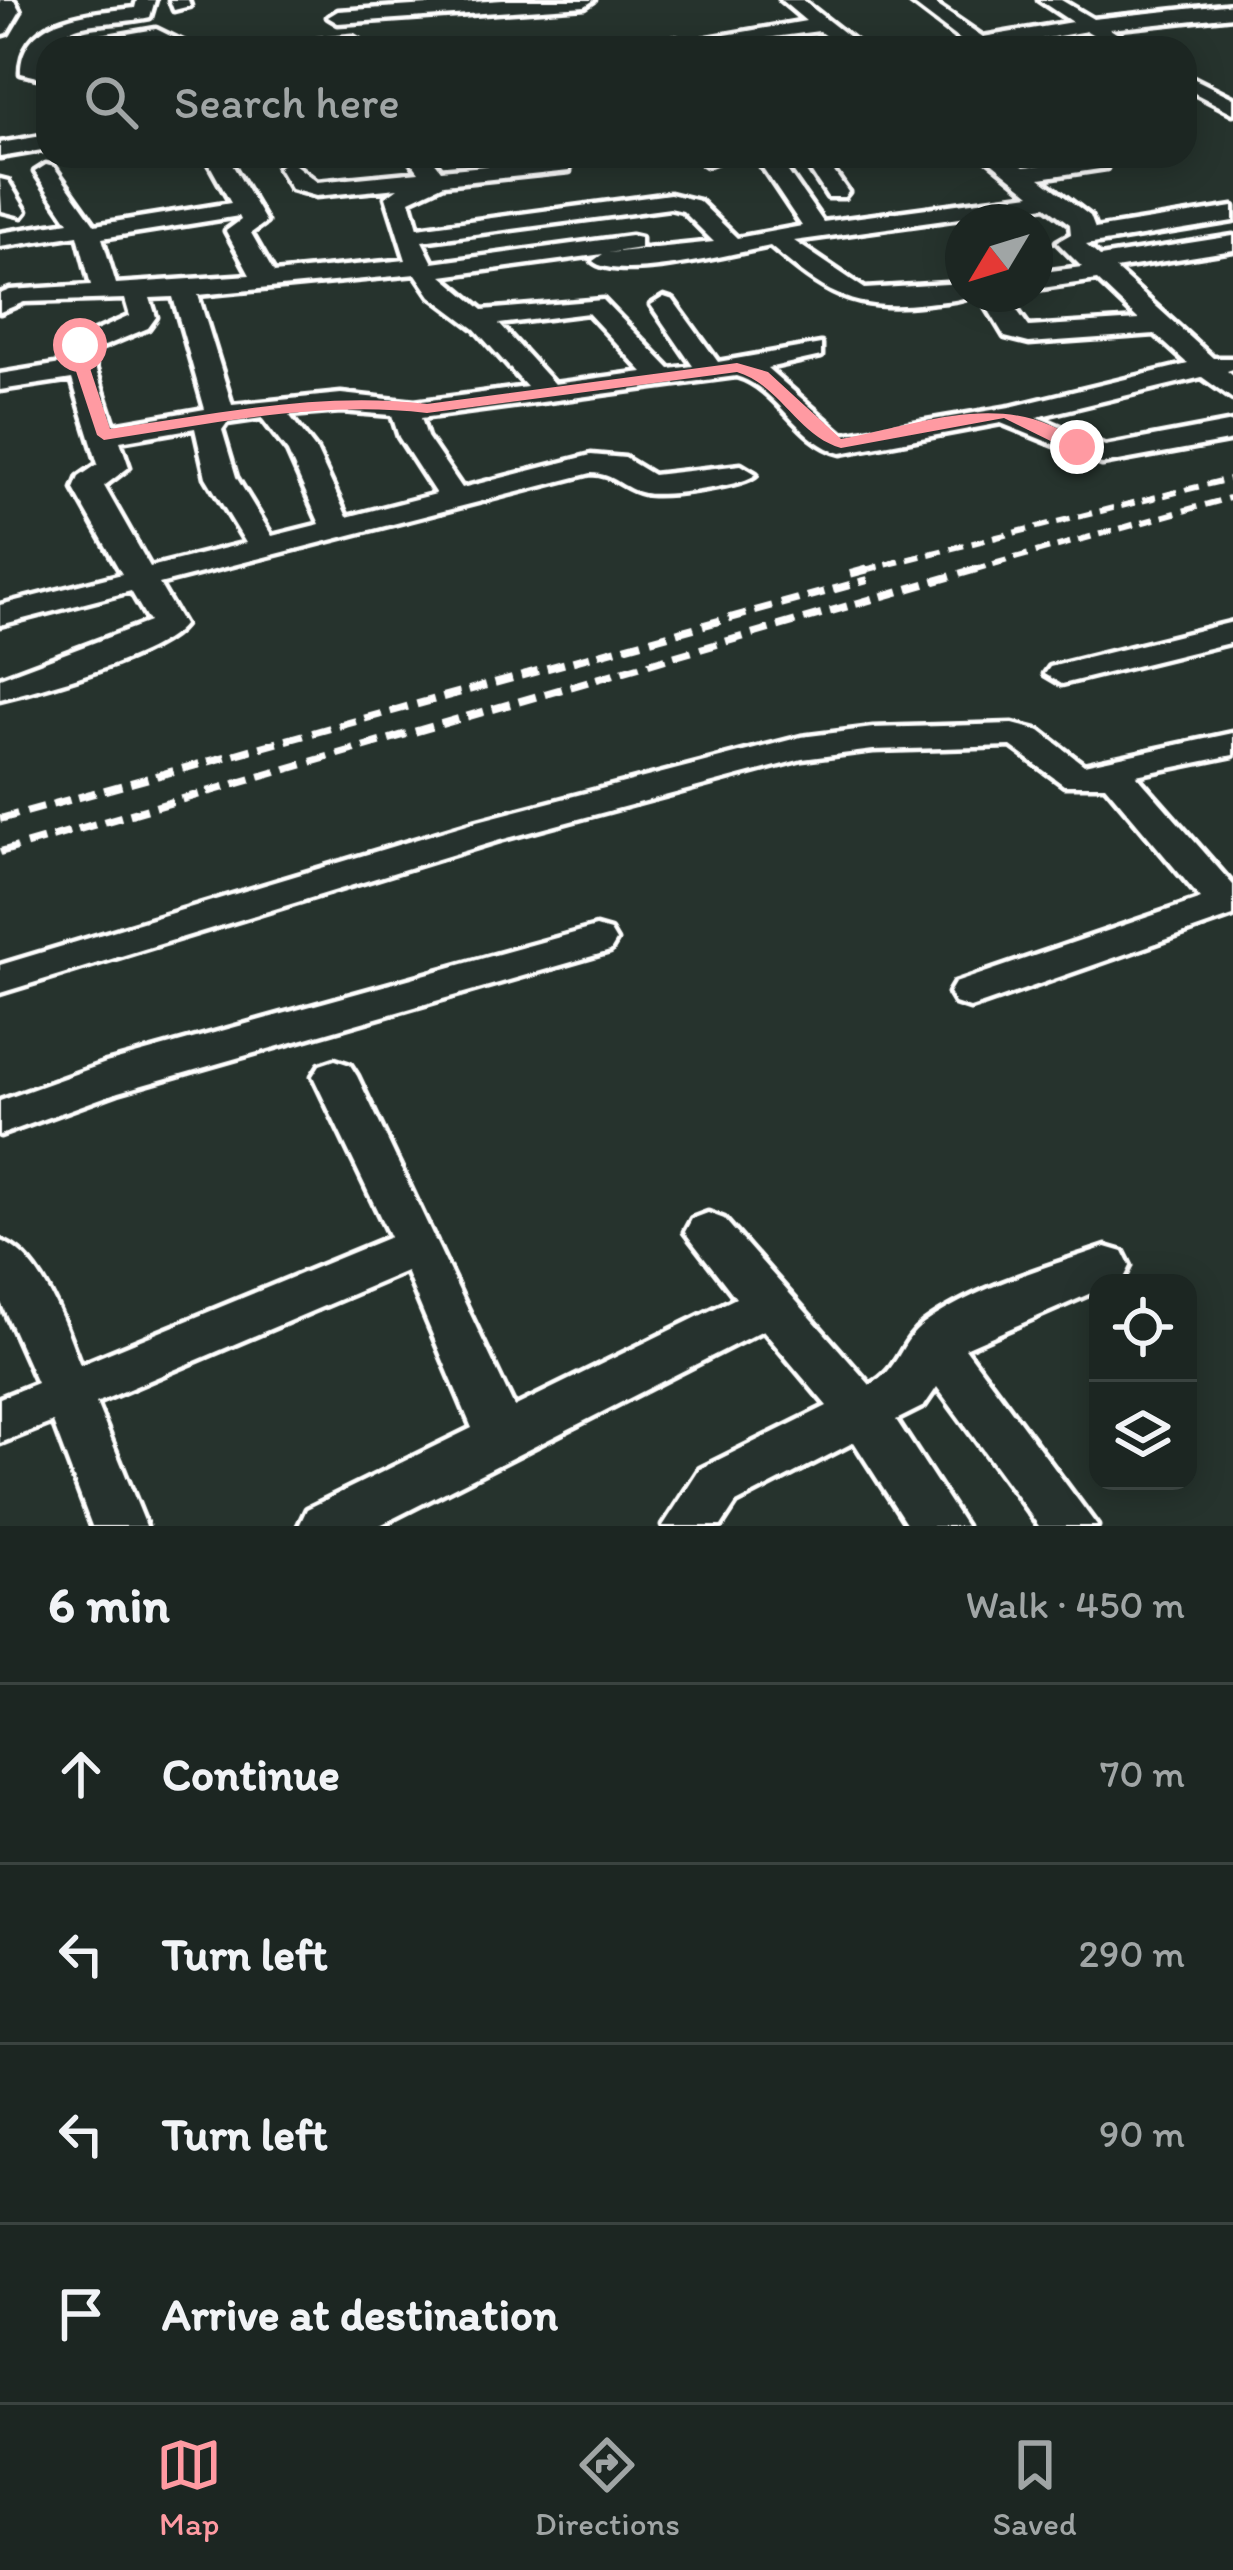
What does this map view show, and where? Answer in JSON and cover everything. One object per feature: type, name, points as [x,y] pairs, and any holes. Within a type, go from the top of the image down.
[{"type":"street","points":[[0,28],[10,11],[5,0]]},
{"type":"street","points":[[51,36],[67,21],[143,13],[146,0]]},
{"type":"street","points":[[332,9],[395,15],[585,0]]},
{"type":"street","points":[[790,0],[836,36]]},
{"type":"street","points":[[917,0],[967,36]]},
{"type":"street","points":[[1048,0],[1108,36]]},
{"type":"street","points":[[332,9],[348,36]]},
{"type":"street","points":[[467,9],[483,31]]},
{"type":"street","points":[[1029,36],[1233,10]]},
{"type":"street","points":[[736,36],[821,25]]},
{"type":"street","points":[[0,75],[36,72]]},
{"type":"street","points":[[1197,87],[1233,107]]},
{"type":"street","points":[[1210,95],[1233,90]]},
{"type":"street","points":[[0,150],[36,144]]},
{"type":"street","points":[[242,208],[258,168]]},
{"type":"street","points":[[260,168],[316,189],[510,168]]},
{"type":"street","points":[[427,168],[436,179]]},
{"type":"street","points":[[562,168],[590,212]]},
{"type":"street","points":[[774,168],[816,229]]},
{"type":"street","points":[[820,168],[836,192]]},
{"type":"street","points":[[1014,168],[1086,227],[1084,238]]},
{"type":"street","points":[[1023,174],[1064,168]]},
{"type":"street","points":[[0,689],[159,633],[166,625],[88,483],[114,466],[82,369],[80,345],[134,326],[143,317],[120,290],[46,172]]},
{"type":"street","points":[[436,179],[398,196],[425,269],[446,297],[479,318],[547,391]]},
{"type":"street","points":[[0,186],[14,211]]},
{"type":"street","points":[[0,304],[9,296],[183,289],[425,269],[1061,206],[1160,201],[1196,220]]},
{"type":"street","points":[[410,236],[682,202],[724,238]]},
{"type":"street","points":[[0,241],[242,208]]},
{"type":"street","points":[[242,208],[254,222],[238,231],[266,281]]},
{"type":"street","points":[[1233,214],[1069,242],[1233,391]]},
{"type":"street","points":[[774,237],[856,299],[890,301],[945,293]]},
{"type":"street","points":[[605,261],[674,257],[724,238]]},
{"type":"street","points":[[1053,277],[1233,243]]},
{"type":"street","points":[[183,289],[218,419]]},
{"type":"street","points":[[479,318],[594,305],[663,376]]},
{"type":"street","points":[[664,305],[716,370]]},
{"type":"street","points":[[1003,312],[1014,331],[1029,335],[1162,326]]},
{"type":"street","points":[[716,370],[812,350]]},
{"type":"street","points":[[104,435],[271,411],[379,403],[404,407],[751,369],[830,440],[841,444],[1016,414],[1233,363]]},
{"type":"street","points":[[0,382],[82,369]]},
{"type":"street","points":[[404,407],[413,437],[454,499]]},
{"type":"street","points":[[271,411],[302,450],[336,526]]},
{"type":"street","points":[[1016,414],[1102,455],[1233,431]]},
{"type":"street","points":[[218,419],[208,430],[214,462],[263,546]]},
{"type":"street","points":[[0,615],[336,526],[603,463],[648,485],[741,474]]},
{"type":"street","points":[[1062,674],[1225,643]]},
{"type":"street","points":[[0,979],[487,831],[839,741],[1012,734],[1027,739],[1078,777],[1233,744]]},
{"type":"street","points":[[970,993],[1222,905],[1218,891],[1169,842],[1115,773],[1103,771]]},
{"type":"street","points":[[0,1118],[106,1079],[596,941]]},
{"type":"street","points":[[335,1076],[418,1246],[502,1438]]},
{"type":"street","points":[[708,1232],[861,1410],[938,1526]]},
{"type":"street","points":[[0,1421],[418,1246]]},
{"type":"street","points":[[0,1260],[37,1318],[119,1526]]},
{"type":"street","points":[[690,1526],[718,1486],[906,1391],[920,1378],[934,1344],[1106,1266]]},
{"type":"street","points":[[326,1526],[770,1304]]},
{"type":"street","points":[[934,1344],[1070,1526]]},
{"type":"railway","points":[[877,567],[1233,478]]},
{"type":"railway","points":[[972,570],[1233,497]]},
{"type":"railway","points":[[850,574],[877,567]]},
{"type":"railway","points":[[865,570],[877,567]]},
{"type":"railway","points":[[0,852],[983,567]]},
{"type":"railway","points":[[0,819],[868,580]]},
{"type":"route","points":[[80,345],[76,350],[104,435],[271,411],[379,403],[427,409],[737,368],[762,375],[830,440],[841,444],[1016,414],[1077,447]]}]
